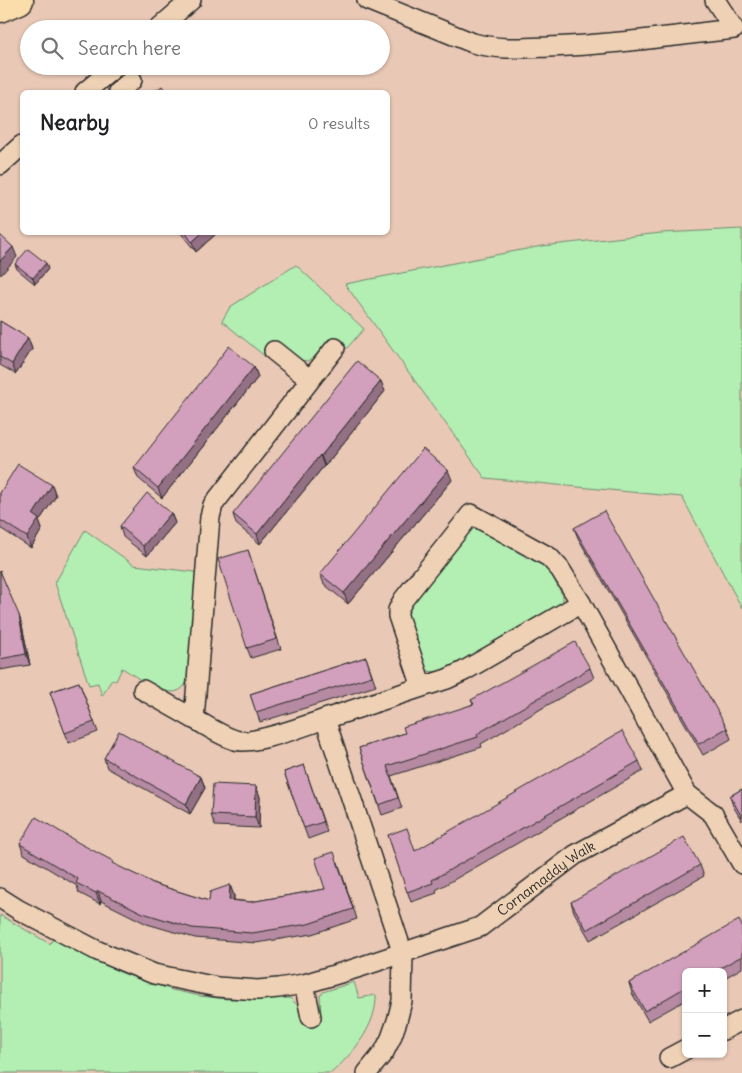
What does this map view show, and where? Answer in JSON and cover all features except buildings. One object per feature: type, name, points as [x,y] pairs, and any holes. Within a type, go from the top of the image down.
[{"type":"main road","points":[[0,8],[19,0]]},
{"type":"street","points":[[168,20],[191,0]]},
{"type":"street","points":[[367,0],[489,48],[574,46],[738,28]]},
{"type":"street","points":[[715,0],[738,28]]},
{"type":"street","points":[[87,90],[105,75]]},
{"type":"street","points":[[120,90],[132,80]]},
{"type":"street","points":[[0,165],[20,148]]},
{"type":"street","points":[[194,719],[210,517],[213,505],[309,379],[335,348]]},
{"type":"street","points":[[274,352],[309,379]]},
{"type":"street","points":[[422,688],[398,616],[398,610],[403,600],[475,507],[548,557],[560,569],[687,794],[713,814],[742,864]]},
{"type":"street","points":[[143,690],[232,739],[242,742],[276,735],[447,679],[581,604]]},
{"type":"street","points":[[325,719],[404,954],[402,1001],[397,1021],[384,1052],[367,1073]]},
{"type":"street","name":"Cornamaddy Walk","points":[[0,898],[98,951],[154,974],[184,982],[237,990],[265,989],[304,984],[404,954],[480,927],[575,855],[687,794]]},
{"type":"street","points":[[304,984],[311,1017]]},
{"type":"street","points":[[727,1028],[742,1020]]},
{"type":"green space","points":[[742,229],[742,608],[682,497],[485,478],[345,284],[542,246],[661,233]]},
{"type":"green space","points":[[296,265],[364,329],[346,349],[332,338],[312,359],[303,361],[279,344],[267,358],[222,321],[230,307]]},
{"type":"green space","points":[[475,528],[547,567],[563,596],[563,603],[446,669],[433,672],[426,670],[407,616],[409,605],[471,529]]},
{"type":"green space","points":[[85,530],[134,565],[195,572],[189,674],[185,685],[179,690],[172,692],[163,691],[122,668],[116,681],[112,679],[102,696],[98,683],[89,685],[55,583]]},
{"type":"green space","points":[[0,915],[50,944],[53,938],[122,973],[172,990],[228,999],[290,998],[298,1006],[302,1020],[321,1018],[320,996],[323,992],[354,982],[359,998],[376,995],[375,1006],[368,1028],[362,1038],[331,1073],[0,1073]]}]
